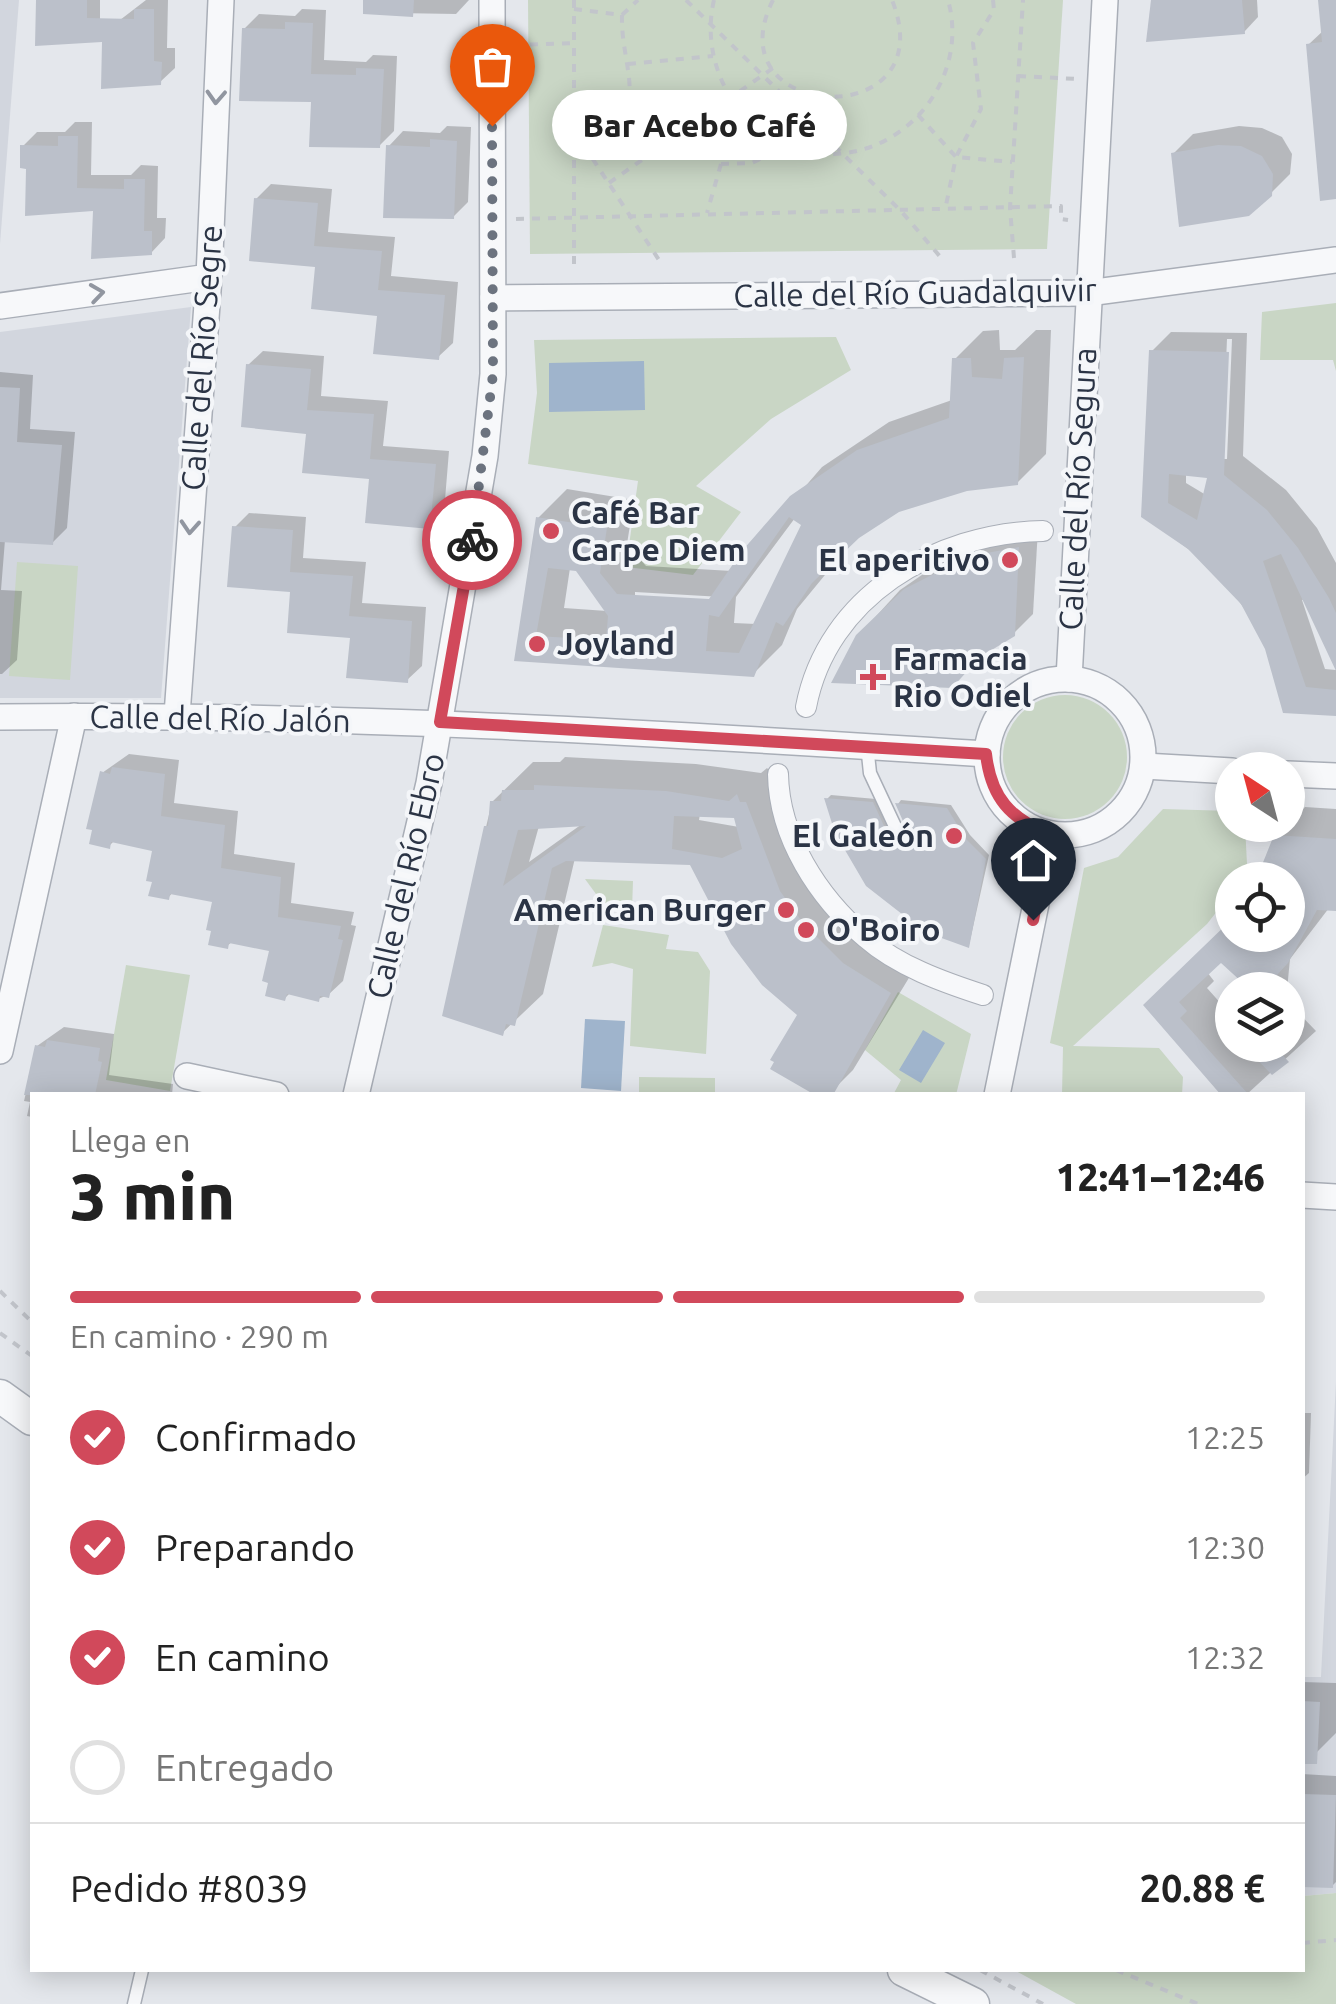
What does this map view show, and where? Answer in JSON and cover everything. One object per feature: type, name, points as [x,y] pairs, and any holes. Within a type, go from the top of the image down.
[{"type":"street","name":"Calle del Río Segre","points":[[177,715],[208,277],[221,0]]},
{"type":"street","name":"Calle del Río Ebro","points":[[357,1092],[440,722],[485,456],[493,374],[492,0]]},
{"type":"street","name":"Calle del Río Segura","points":[[1069,679],[1104,0]]},
{"type":"street","name":"Calle del Río Guadalquivir","points":[[492,298],[1088,294],[1336,260]]},
{"type":"street","points":[[0,306],[208,277]]},
{"type":"street","points":[[806,708],[812,673],[830,640],[888,581],[958,542],[1000,532],[1043,531]]},
{"type":"street","points":[[1069,679],[1093,684],[1118,699],[1142,738],[1144,766],[1137,791],[1124,810],[1100,828],[1072,836],[1050,835],[1020,822],[998,798],[986,754],[992,728],[1004,707],[1023,691],[1050,680],[1069,679]]},
{"type":"street","name":"Calle del Río Jalón","points":[[0,717],[177,715],[440,722],[986,754]]},
{"type":"street","points":[[0,1050],[74,716]]},
{"type":"street","points":[[1144,766],[1215,770]]},
{"type":"street","points":[[778,774],[778,806],[805,868],[866,939],[931,977],[983,996]]},
{"type":"street","points":[[1305,775],[1336,776]]},
{"type":"street","points":[[998,1092],[1050,835]]},
{"type":"street","points":[[187,1076],[262,1092]]},
{"type":"street","points":[[1305,1195],[1336,1197]]},
{"type":"street","points":[[0,1396],[30,1418]]},
{"type":"street","points":[[908,1972],[972,2004]]},
{"type":"lane","points":[[867,745],[870,773],[900,837]]},
{"type":"lane","points":[[134,2004],[142,1972]]},
{"type":"path","points":[[574,0],[574,264]]},
{"type":"path","points":[[629,108],[632,76],[622,42],[622,15],[638,0]]},
{"type":"path","points":[[686,0],[900,212],[943,260]]},
{"type":"path","points":[[714,0],[713,56],[731,99],[747,121],[788,146],[824,154],[866,149],[904,130],[934,100],[950,60],[953,20],[948,0]]},
{"type":"path","points":[[773,0],[764,17],[764,40],[774,68],[784,82],[804,95],[827,100],[851,98],[872,87],[889,70],[898,48],[900,25],[892,0]]},
{"type":"path","points":[[945,210],[956,157],[981,108],[972,43],[994,10],[993,0]]},
{"type":"path","points":[[1014,258],[1010,208],[1023,0]]},
{"type":"path","points":[[574,9],[622,15]]},
{"type":"path","points":[[493,46],[574,43]]},
{"type":"path","points":[[628,64],[713,56]]},
{"type":"path","points":[[609,183],[774,68]]},
{"type":"path","points":[[1018,76],[1100,80]]},
{"type":"path","points":[[574,95],[653,111],[680,134]]},
{"type":"path","points":[[918,115],[956,157],[1012,162]]},
{"type":"path","points":[[690,128],[722,164],[752,164],[788,146]]},
{"type":"path","points":[[575,132],[660,263]]},
{"type":"path","points":[[707,214],[722,164]]},
{"type":"path","points":[[492,221],[575,215],[900,212],[1061,206],[1062,220],[1090,221]]},
{"type":"path","points":[[0,1291],[30,1320]]},
{"type":"path","points":[[0,1333],[30,1355]]},
{"type":"path","points":[[1305,1943],[1336,1940]]},
{"type":"path","points":[[984,1972],[1043,2004]]},
{"type":"path","points":[[1121,1972],[1198,2004]]},
{"type":"shaded area","points":[[0,0],[19,0],[0,244]]},
{"type":"shaded area","points":[[191,307],[161,698],[0,698],[0,332]]},
{"type":"shaded area","points":[[1336,1382],[1336,1893],[1305,1896],[1305,1677],[1321,1677]]},
{"type":"green space","points":[[528,0],[1063,0],[1047,249],[530,254]]},
{"type":"green space","points":[[1336,303],[1336,371],[1333,360],[1260,360],[1262,312]]},
{"type":"green space","points":[[836,337],[851,370],[771,419],[696,486],[741,512],[693,575],[626,567],[638,481],[528,464],[537,393],[534,340]]},
{"type":"green space","points":[[17,562],[78,566],[70,680],[9,676]]},
{"type":"green space","points":[[1065,695],[1089,700],[1109,713],[1122,733],[1127,757],[1122,781],[1109,801],[1089,814],[1065,819],[1041,814],[1021,801],[1008,781],[1003,757],[1008,733],[1021,713],[1041,700]]},
{"type":"green space","points":[[1163,809],[1215,811],[1215,842],[1246,842],[1247,862],[1215,862],[1215,914],[1207,924],[1073,1046],[1159,1048],[1183,1077],[1182,1092],[1062,1092],[1063,1047],[1050,1043],[1084,868],[1118,857]]},
{"type":"green space","points":[[585,879],[633,881],[632,910],[607,909]]},
{"type":"green space","points":[[603,925],[669,935],[666,949],[698,952],[710,971],[706,1054],[630,1046],[633,969],[612,963],[592,967]]},
{"type":"green space","points":[[126,965],[190,975],[170,1091],[106,1080]]},
{"type":"green space","points":[[898,992],[971,1034],[957,1092],[895,1092],[901,1080],[865,1050]]},
{"type":"green space","points":[[639,1077],[715,1078],[715,1092],[639,1092]]},
{"type":"green space","points":[[1336,1893],[1336,2004],[1076,2004],[1018,1972],[1305,1972],[1305,1896]]},
{"type":"water","points":[[644,361],[645,410],[549,412],[549,363]]},
{"type":"water","points":[[585,1019],[625,1021],[621,1091],[581,1088]]},
{"type":"water","points":[[923,1030],[945,1043],[921,1083],[899,1070]]},
{"type":"building","points":[[36,0],[87,0],[87,18],[134,19],[134,9],[154,9],[154,61],[162,62],[161,85],[101,89],[102,42],[35,46]]},
{"type":"building","points":[[363,0],[414,0],[413,17],[363,14]]},
{"type":"building","points":[[1151,0],[1242,0],[1245,34],[1146,42]]},
{"type":"building","points":[[1318,0],[1336,0],[1336,199],[1320,201],[1306,44],[1322,42]]},
{"type":"building","points":[[285,22],[313,23],[311,74],[356,75],[356,68],[384,69],[380,148],[309,147],[311,102],[239,101],[242,28],[285,29]]},
{"type":"building","points":[[58,136],[78,136],[77,188],[124,189],[124,179],[145,179],[144,231],[152,231],[152,255],[91,259],[93,211],[25,216],[26,169],[20,168],[20,145],[58,146]]},
{"type":"building","points":[[430,139],[457,141],[454,219],[383,218],[386,145],[430,147]]},
{"type":"building","points":[[1218,145],[1241,146],[1262,156],[1273,174],[1272,196],[1249,216],[1179,227],[1171,153]]},
{"type":"building","points":[[254,198],[318,203],[314,246],[382,251],[378,290],[445,295],[439,360],[373,354],[377,316],[311,309],[315,267],[249,261]]},
{"type":"building","points":[[1149,350],[1229,352],[1224,475],[1267,510],[1298,548],[1336,613],[1336,671],[1281,554],[1263,561],[1306,687],[1336,690],[1336,716],[1283,713],[1265,649],[1241,604],[1188,549],[1141,517]],"holes":[[[1169,474],[1207,478],[1197,520],[1168,503]]]},
{"type":"building","points":[[1024,357],[1018,485],[967,491],[899,512],[859,538],[812,583],[783,626],[776,622],[754,677],[514,661],[536,517],[607,528],[600,573],[617,594],[709,599],[742,551],[790,496],[857,450],[949,418],[952,358],[971,358],[972,377],[1002,379],[1004,358]],"holes":[[[789,517],[801,525],[739,653],[706,651],[709,615],[719,617]],[[548,568],[576,571],[608,616],[606,640],[536,636]]]},
{"type":"building","points":[[246,364],[311,369],[307,410],[374,414],[370,459],[436,464],[430,529],[365,523],[369,479],[302,473],[306,434],[241,427]]},
{"type":"building","points":[[0,387],[20,388],[17,442],[62,445],[53,545],[0,542]]},
{"type":"building","points":[[232,526],[293,530],[290,572],[353,576],[349,616],[412,621],[408,683],[346,678],[350,638],[287,633],[290,592],[227,587]]},
{"type":"building","points":[[1019,547],[1015,636],[980,657],[952,688],[831,683],[856,635],[904,589],[970,556]]},
{"type":"building","points":[[112,767],[165,774],[161,816],[225,825],[221,868],[281,877],[278,917],[341,926],[338,939],[343,940],[329,998],[320,996],[319,1002],[287,994],[285,1001],[265,996],[268,983],[262,981],[269,951],[229,943],[228,949],[208,945],[211,931],[206,930],[212,902],[170,894],[169,900],[148,896],[152,882],[146,881],[152,851],[111,842],[110,849],[89,844],[92,830],[86,829],[100,771],[110,774]]},
{"type":"building","points":[[534,785],[666,791],[729,801],[737,794],[740,802],[746,802],[780,891],[803,923],[843,963],[891,993],[835,1092],[810,1092],[770,1069],[774,1062],[770,1060],[797,1015],[762,985],[731,944],[690,865],[566,861],[552,868],[515,1026],[506,1024],[503,1036],[442,1016],[484,826],[488,826],[490,801],[501,801],[502,790],[534,790]],"holes":[[[674,816],[734,818],[742,849],[722,858],[672,849]],[[586,826],[503,886],[518,830]]]},
{"type":"building","points":[[824,798],[873,802],[891,841],[900,847],[910,837],[895,803],[947,808],[966,839],[986,859],[969,948],[925,932],[866,886],[835,833]]},
{"type":"building","points":[[1305,837],[1336,839],[1336,911],[1317,910],[1305,932],[1305,862],[1263,862],[1271,842],[1305,842]]},
{"type":"building","points":[[1215,935],[1215,952],[1294,952],[1280,972],[1231,972],[1221,963],[1179,1002],[1187,1011],[1180,1018],[1215,1057],[1215,1062],[1219,1062],[1246,1092],[1218,1092],[1143,1005]]},
{"type":"building","points":[[47,1040],[100,1048],[98,1061],[102,1062],[96,1092],[24,1095],[35,1045],[45,1047]]},
{"type":"building","points":[[1259,1062],[1289,1062],[1272,1075]]},
{"type":"building","points":[[1305,1701],[1320,1702],[1317,1764],[1305,1764]]},
{"type":"building","points":[[1305,1794],[1336,1795],[1333,1888],[1305,1887]]},
{"type":"way so far","points":[[472,540],[493,374],[492,126]]},
{"type":"place","name":"Bar Acebo Café","points":[[492,126]]},
{"type":"place","name":"Café Bar Carpe Diem","points":[[551,531]]},
{"type":"place","name":"El aperitivo","points":[[1010,560]]},
{"type":"place","name":"Joyland","points":[[537,644]]},
{"type":"place","name":"Farmacia Rio Odiel","points":[[873,677]]},
{"type":"place","name":"El Galeón","points":[[954,836]]},
{"type":"place","name":"American Burger","points":[[786,910]]},
{"type":"place","name":"O'Boiro","points":[[806,930]]},
{"type":"route","points":[[472,540],[440,722],[986,754],[989,778],[998,798],[1020,822],[1050,835],[1033,920]]}]
